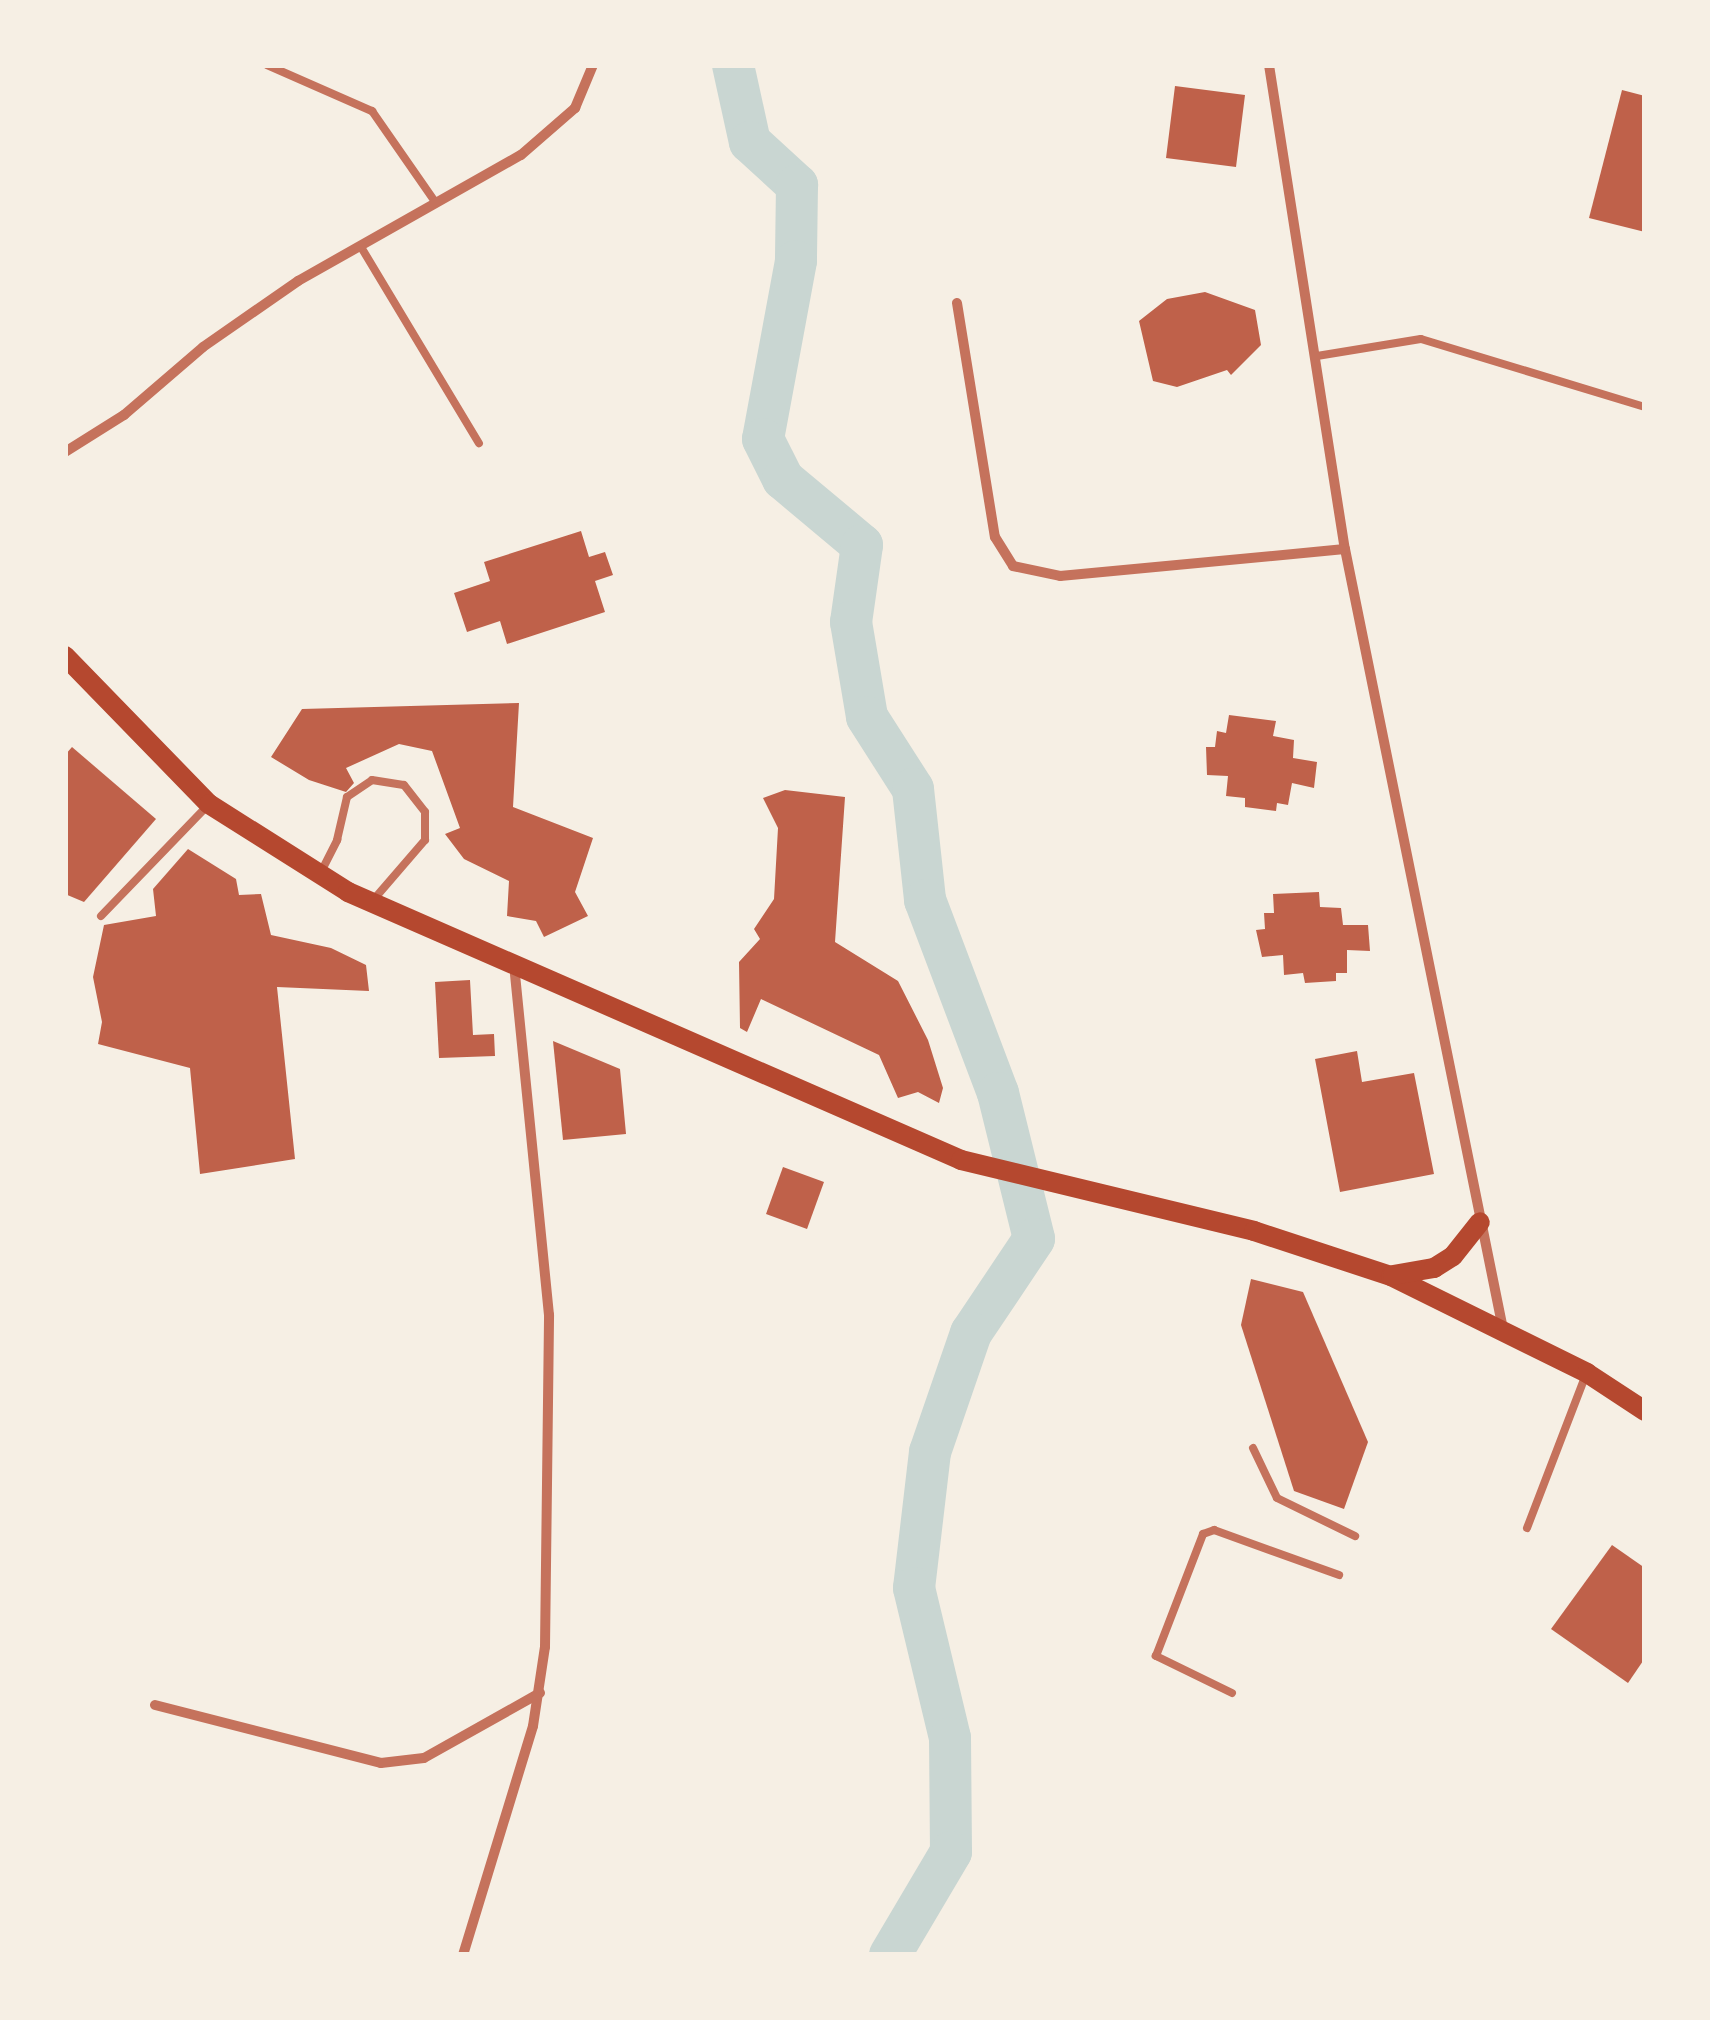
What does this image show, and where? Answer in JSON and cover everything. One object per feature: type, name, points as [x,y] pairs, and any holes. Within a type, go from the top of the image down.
[{"type":"main road","points":[[65,656],[209,804],[319,874],[372,902],[961,1160],[1254,1231],[1391,1276],[1587,1373],[1645,1411]]},
{"type":"main road","points":[[1391,1276],[1434,1268],[1461,1248],[1480,1222]]},
{"type":"street","points":[[65,452],[124,415],[202,347],[298,281],[521,155],[575,108],[592,65]]},
{"type":"street","points":[[1269,65],[1345,549],[1504,1329]]},
{"type":"street","points":[[958,303],[995,537],[1013,566],[1060,576],[1345,549]]},
{"type":"street","points":[[463,1955],[540,1693],[549,1315],[514,965]]},
{"type":"street","points":[[155,1705],[380,1763],[424,1758],[540,1693]]},
{"type":"lane","points":[[268,65],[372,111],[436,203]]},
{"type":"lane","points":[[361,247],[479,442]]},
{"type":"lane","points":[[1317,356],[1436,341],[1645,408]]},
{"type":"lane","points":[[319,874],[338,840],[347,797],[372,780],[404,785],[425,812],[425,840],[372,902]]},
{"type":"lane","points":[[101,916],[209,804]]},
{"type":"lane","points":[[1526,1528],[1587,1373]]},
{"type":"lane","points":[[1253,1448],[1277,1498],[1355,1536]]},
{"type":"lane","points":[[1232,1693],[1156,1656],[1203,1534],[1214,1530],[1339,1574]]},
{"type":"building","points":[[1175,86],[1245,95],[1236,167],[1166,158]]},
{"type":"building","points":[[1622,90],[1645,96],[1645,232],[1589,218]]},
{"type":"building","points":[[1205,292],[1255,310],[1261,345],[1231,375],[1227,370],[1177,387],[1153,381],[1139,321],[1167,299]]},
{"type":"building","points":[[581,531],[589,557],[605,552],[613,575],[595,581],[605,612],[507,644],[500,621],[467,632],[454,593],[490,581],[484,562]]},
{"type":"building","points":[[519,703],[513,807],[593,838],[575,892],[588,916],[544,937],[536,921],[507,916],[509,881],[464,859],[445,834],[460,828],[432,751],[399,744],[346,768],[354,783],[346,792],[309,780],[271,757],[302,709]]},
{"type":"building","points":[[1229,715],[1276,721],[1273,736],[1294,740],[1293,758],[1317,762],[1314,788],[1292,783],[1288,805],[1277,803],[1276,811],[1245,807],[1245,798],[1226,796],[1228,776],[1207,775],[1206,747],[1215,747],[1217,731],[1226,733]]},
{"type":"building","points":[[72,747],[156,819],[84,902],[65,894],[65,755]]},
{"type":"building","points":[[785,790],[845,797],[835,942],[898,981],[928,1040],[943,1088],[939,1103],[918,1092],[898,1098],[879,1055],[761,999],[747,1032],[740,1028],[739,962],[760,939],[754,929],[774,899],[778,828],[763,798]]},
{"type":"building","points":[[188,849],[236,879],[239,895],[261,894],[271,935],[331,948],[366,965],[369,991],[277,987],[295,1159],[200,1174],[190,1068],[98,1044],[102,1022],[93,977],[104,925],[156,916],[153,889]]},
{"type":"building","points":[[1319,892],[1320,907],[1341,908],[1343,925],[1368,925],[1370,951],[1347,950],[1347,973],[1336,973],[1336,981],[1305,983],[1303,973],[1284,975],[1283,955],[1262,957],[1256,930],[1265,929],[1264,913],[1274,913],[1273,894]]},
{"type":"building","points":[[470,980],[473,1035],[494,1034],[495,1056],[439,1058],[435,982]]},
{"type":"building","points":[[553,1041],[620,1069],[626,1134],[563,1140]]},
{"type":"building","points":[[1357,1051],[1362,1082],[1414,1073],[1434,1174],[1340,1192],[1315,1059]]},
{"type":"building","points":[[783,1167],[824,1182],[807,1229],[766,1214]]},
{"type":"building","points":[[1251,1279],[1303,1292],[1368,1442],[1344,1509],[1294,1491],[1241,1325]]},
{"type":"building","points":[[1612,1545],[1645,1568],[1645,1658],[1628,1683],[1551,1629]]},
{"type":"waterway","points":[[733,65],[750,142],[797,185],[796,261],[763,439],[783,479],[862,545],[851,622],[867,717],[913,789],[925,900],[998,1093],[1034,1239],[971,1333],[930,1452],[914,1588],[950,1738],[951,1852],[890,1955]]}]
